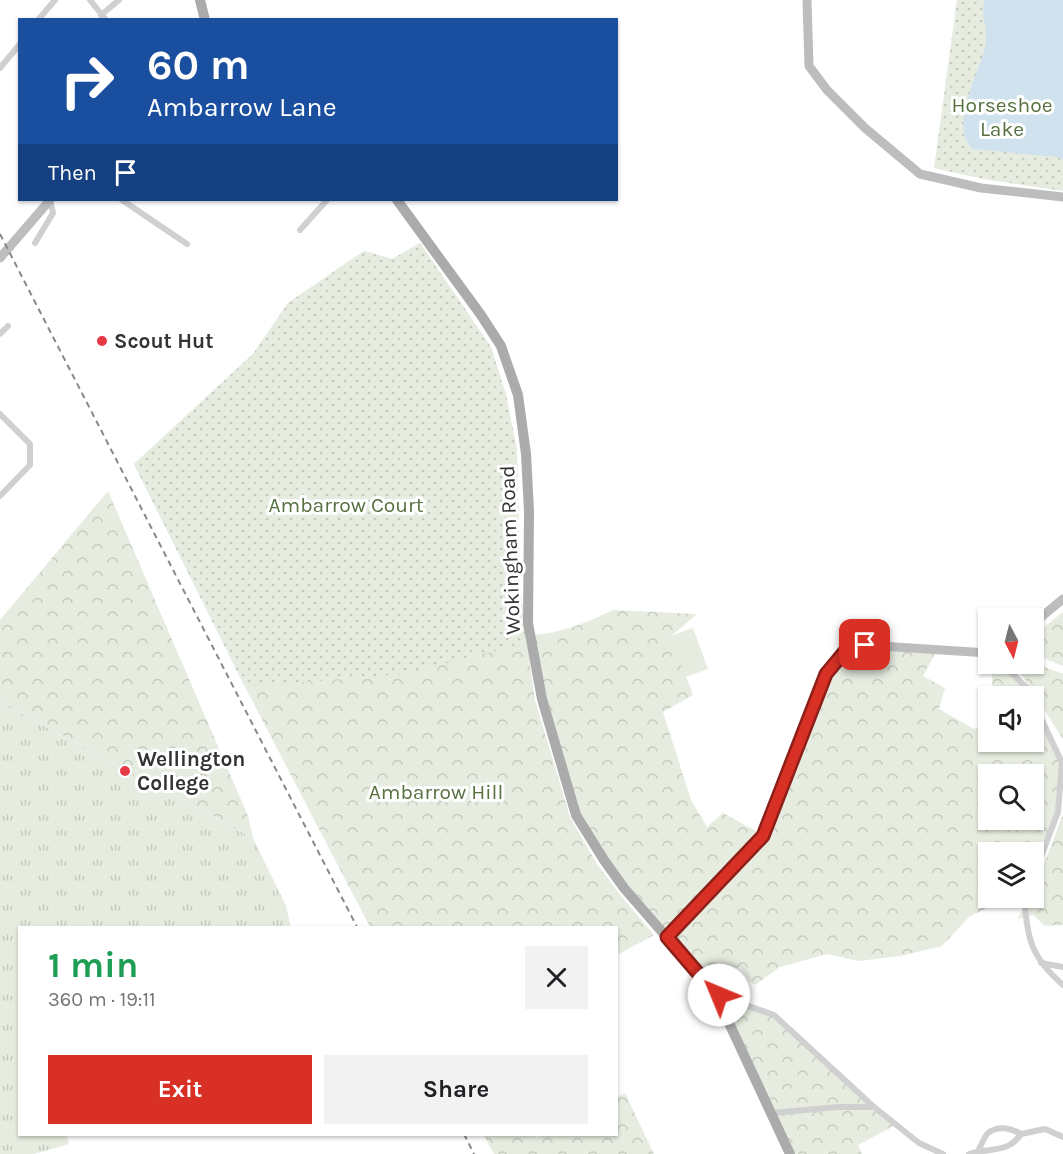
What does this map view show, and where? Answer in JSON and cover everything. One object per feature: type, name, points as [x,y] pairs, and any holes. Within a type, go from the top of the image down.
[{"type":"main road","points":[[200,0],[205,18]]},
{"type":"main road","name":"Wokingham Road","points":[[398,201],[501,346],[518,395],[526,454],[529,512],[528,623],[542,699],[576,815],[603,860],[624,888],[715,993],[790,1154]]},
{"type":"street","points":[[40,18],[55,0]]},
{"type":"street","points":[[90,0],[103,17],[119,0]]},
{"type":"street","points":[[807,0],[809,66],[827,90],[865,128],[920,174],[981,188],[1063,197]]},
{"type":"street","points":[[0,68],[18,46]]},
{"type":"street","points":[[0,258],[49,201]]},
{"type":"street","points":[[35,243],[53,213],[50,201]]},
{"type":"street","points":[[123,201],[187,244]]},
{"type":"street","points":[[300,230],[326,201]]},
{"type":"street","points":[[0,334],[8,326]]},
{"type":"street","points":[[0,414],[30,444],[30,465],[0,496]]},
{"type":"street","points":[[1044,615],[1063,599]]},
{"type":"street","points":[[667,937],[763,836],[826,674],[846,650],[865,645],[978,653]]},
{"type":"street","points":[[1012,674],[1025,686]]},
{"type":"street","points":[[1044,724],[1062,763],[1058,812],[1044,849]]},
{"type":"street","points":[[1025,908],[1035,956],[1063,985]]},
{"type":"street","points":[[1041,963],[1063,967]]},
{"type":"street","points":[[715,993],[774,1015],[874,1107],[920,1143],[943,1154]]},
{"type":"street","points":[[772,1113],[838,1107],[874,1107]]},
{"type":"street","points":[[978,1151],[988,1133],[1003,1127],[1021,1134],[1045,1129],[1063,1137]]},
{"type":"street","points":[[969,1154],[978,1151],[994,1154],[1007,1151],[1017,1142],[1021,1134]]},
{"type":"green space","name":"Horseshoe Lake","points":[[957,0],[1063,0],[1063,191],[983,179],[934,168]]},
{"type":"green space","name":"Ambarrow Court","points":[[420,243],[491,347],[506,395],[517,450],[520,585],[535,700],[570,817],[597,864],[654,935],[618,954],[618,926],[369,926],[245,687],[134,464],[253,354],[288,303],[364,251],[392,259]]},
{"type":"green space","name":"Ambarrow Court","points":[[420,243],[491,347],[506,395],[517,450],[520,585],[527,643],[403,674],[245,687],[134,464],[253,354],[288,303],[364,251],[392,259]]},
{"type":"green space","points":[[108,491],[248,816],[253,838],[0,702],[0,620]]},
{"type":"green space","points":[[613,610],[697,614],[671,636],[693,695],[663,712],[691,800],[707,827],[723,813],[763,835],[826,674],[846,650],[865,645],[937,650],[923,676],[945,688],[939,709],[974,729],[978,728],[978,752],[1044,752],[1044,724],[1062,763],[1058,812],[1044,849],[1044,842],[978,842],[978,908],[987,908],[969,917],[942,946],[900,956],[858,961],[827,954],[780,967],[755,985],[750,982],[740,966],[729,974],[744,992],[717,994],[774,1015],[897,1124],[858,1145],[862,1154],[790,1154],[715,993],[667,937],[576,815],[530,635],[562,630]]},
{"type":"green space","points":[[1063,612],[1063,666],[1044,658],[1044,627]]},
{"type":"green space","points":[[693,628],[708,669],[685,677],[671,636]]},
{"type":"green space","points":[[1044,667],[1063,674],[1063,739],[1044,710],[1044,686],[1029,686],[1021,674],[1044,674]]},
{"type":"green space","points":[[992,674],[1011,674],[1021,686],[992,686]]},
{"type":"green space","points":[[0,702],[253,838],[286,906],[291,926],[18,926],[18,1136],[67,1136],[69,1144],[34,1154],[0,1154]]},
{"type":"green space","points":[[1063,814],[1063,925],[1045,926],[1033,915],[1017,919],[1024,908],[1044,908],[1044,864]]},
{"type":"green space","points":[[625,1093],[654,1154],[494,1154],[484,1136],[535,1136],[536,1138],[540,1136],[618,1136],[618,1096]]},
{"type":"water","name":"Horseshoe Lake","points":[[984,0],[1063,0],[1063,160],[1057,157],[972,149],[966,138],[963,125],[965,111],[986,42]]},
{"type":"railway","points":[[0,234],[356,926]]},
{"type":"railway","points":[[465,1136],[474,1154]]},
{"type":"place","name":"Scout Hut","points":[[102,341]]},
{"type":"place","name":"Wellington College","points":[[125,771]]},
{"type":"route","points":[[719,995],[667,937],[763,836],[826,674],[846,650],[865,645]]},
{"type":"park label","name":"Ambarrow Hill","points":[[436,792]]}]
